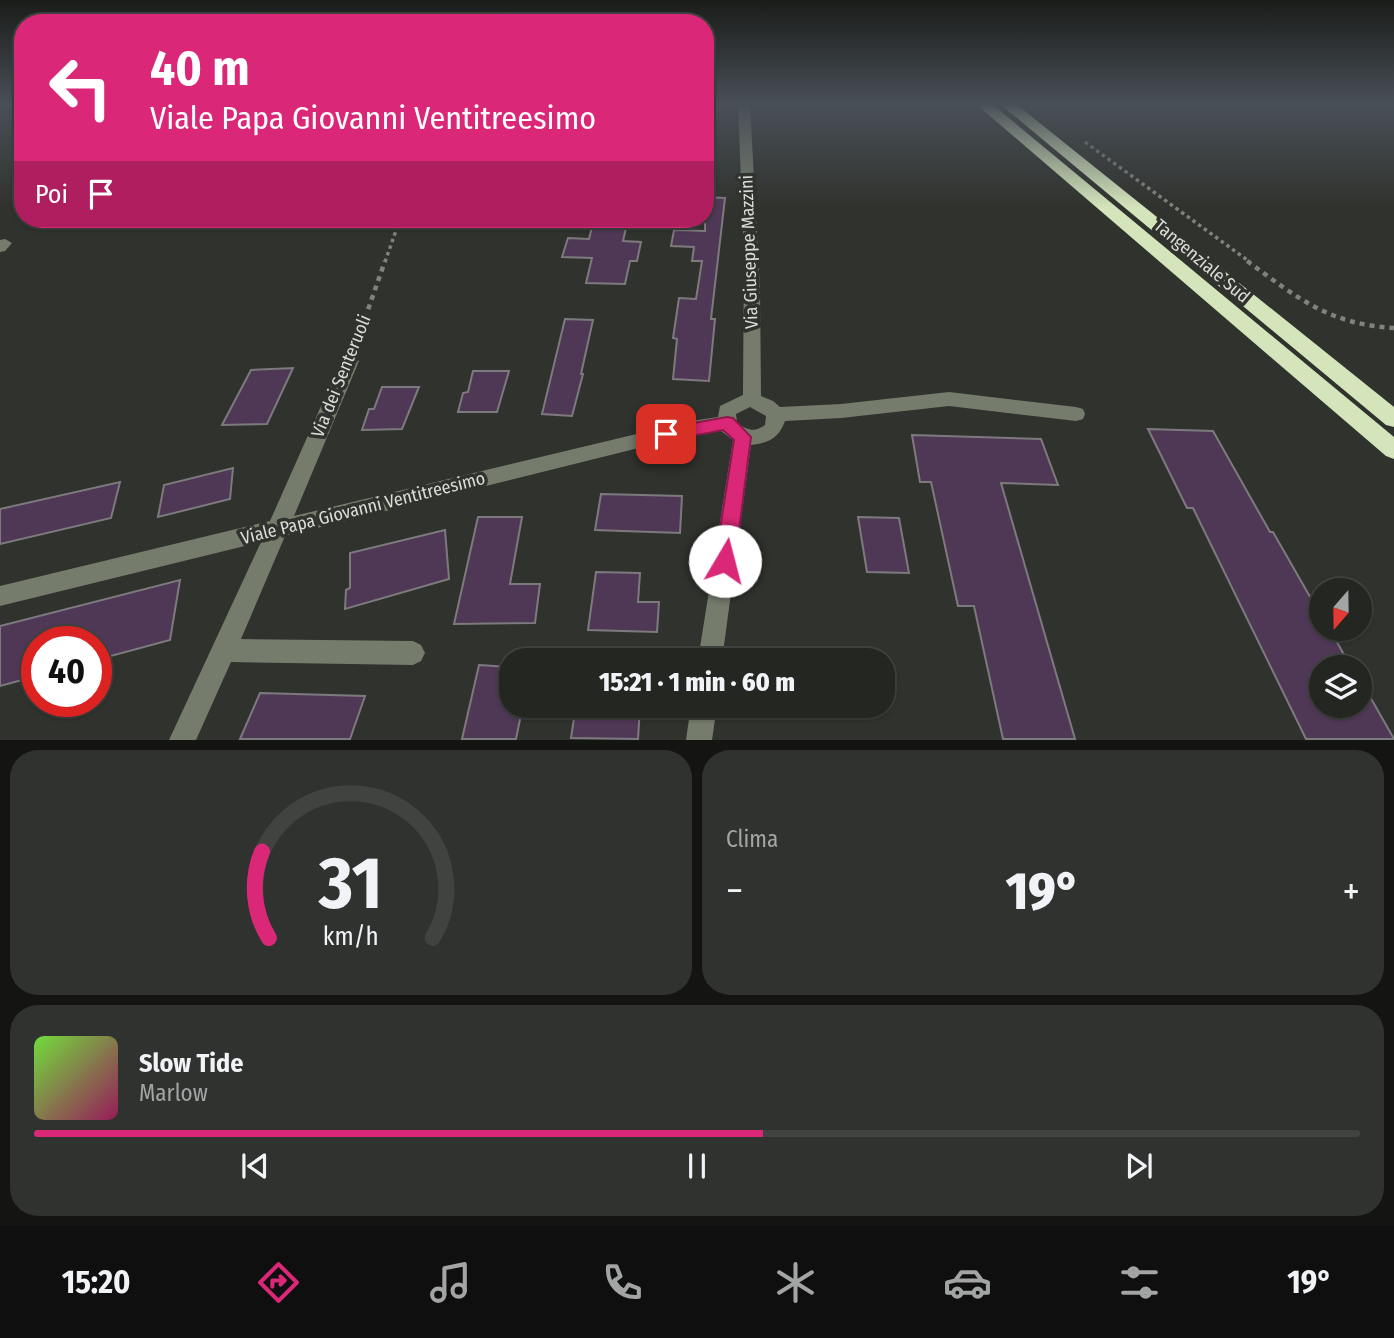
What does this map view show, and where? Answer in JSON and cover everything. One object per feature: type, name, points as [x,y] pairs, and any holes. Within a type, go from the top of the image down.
[{"type":"highway","name":"Tangenziale Sud","points":[[1024,139],[1394,450]]},
{"type":"highway","name":"Tangenziale Sud","points":[[1049,139],[1394,419]]},
{"type":"street","name":"Via Giuseppe Mazzini","points":[[745,139],[753,314],[751,400]]},
{"type":"street","name":"Via dei Senteruoli","points":[[182,740],[226,650],[275,530],[350,361]]},
{"type":"street","points":[[776,415],[949,399],[1076,414]]},
{"type":"street","points":[[711,648],[735,430],[727,411],[733,405],[751,400],[770,407],[776,415],[777,423],[773,431],[765,436],[735,430]]},
{"type":"street","name":"Viale Papa Giovanni Ventitreesimo","points":[[0,596],[691,428],[735,430]]},
{"type":"street","points":[[226,650],[413,653]]},
{"type":"street","points":[[699,740],[702,718]]},
{"type":"path","points":[[1080,139],[1309,306],[1336,320],[1356,325],[1394,328]]},
{"type":"path","name":"Via dei Senteruoli","points":[[350,361],[397,228]]},
{"type":"building","points":[[714,197],[725,198],[711,319],[715,319],[709,381],[673,379],[677,339],[673,338],[679,298],[696,299],[702,261],[692,261],[694,247],[671,246],[674,230],[705,231],[705,228],[714,228]]},
{"type":"building","points":[[592,228],[626,228],[623,241],[641,242],[637,261],[630,261],[625,284],[586,283],[592,258],[562,257],[568,238],[589,239]]},
{"type":"building","points":[[565,319],[593,320],[583,374],[572,416],[542,414]]},
{"type":"building","points":[[293,368],[267,424],[222,425],[251,370]]},
{"type":"building","points":[[473,371],[509,371],[497,412],[458,412],[463,393],[468,392]]},
{"type":"building","points":[[382,387],[419,387],[402,429],[362,430],[369,409],[374,409]]},
{"type":"building","points":[[1148,429],[1213,431],[1309,595],[1309,641],[1336,641],[1344,655],[1309,655],[1309,718],[1372,718],[1372,700],[1394,739],[1306,739],[1193,508],[1187,508]]},
{"type":"building","points":[[912,435],[1041,439],[1058,485],[1001,483],[1075,739],[1003,739],[974,606],[958,606],[931,482],[920,482]]},
{"type":"building","points":[[233,468],[230,499],[158,517],[164,485]]},
{"type":"building","points":[[120,482],[111,518],[0,544],[0,509]]},
{"type":"building","points":[[601,494],[682,496],[680,533],[595,530]]},
{"type":"building","points":[[478,517],[522,517],[510,584],[540,584],[535,623],[454,624]]},
{"type":"building","points":[[858,517],[899,518],[909,573],[867,572]]},
{"type":"building","points":[[445,530],[449,579],[345,609],[346,590],[350,588],[350,553]]},
{"type":"building","points":[[596,572],[640,573],[638,602],[659,602],[657,632],[588,630]]},
{"type":"building","points":[[180,580],[170,640],[112,656],[112,626],[21,626],[21,680],[0,686],[0,626]]},
{"type":"building","points":[[479,665],[499,666],[499,718],[520,718],[516,739],[462,739]]},
{"type":"building","points":[[260,693],[365,696],[350,739],[240,739]]},
{"type":"building","points":[[574,718],[639,718],[638,739],[571,738]]},
{"type":"route","points":[[666,434],[727,423],[734,433],[743,437],[725,561]]}]
